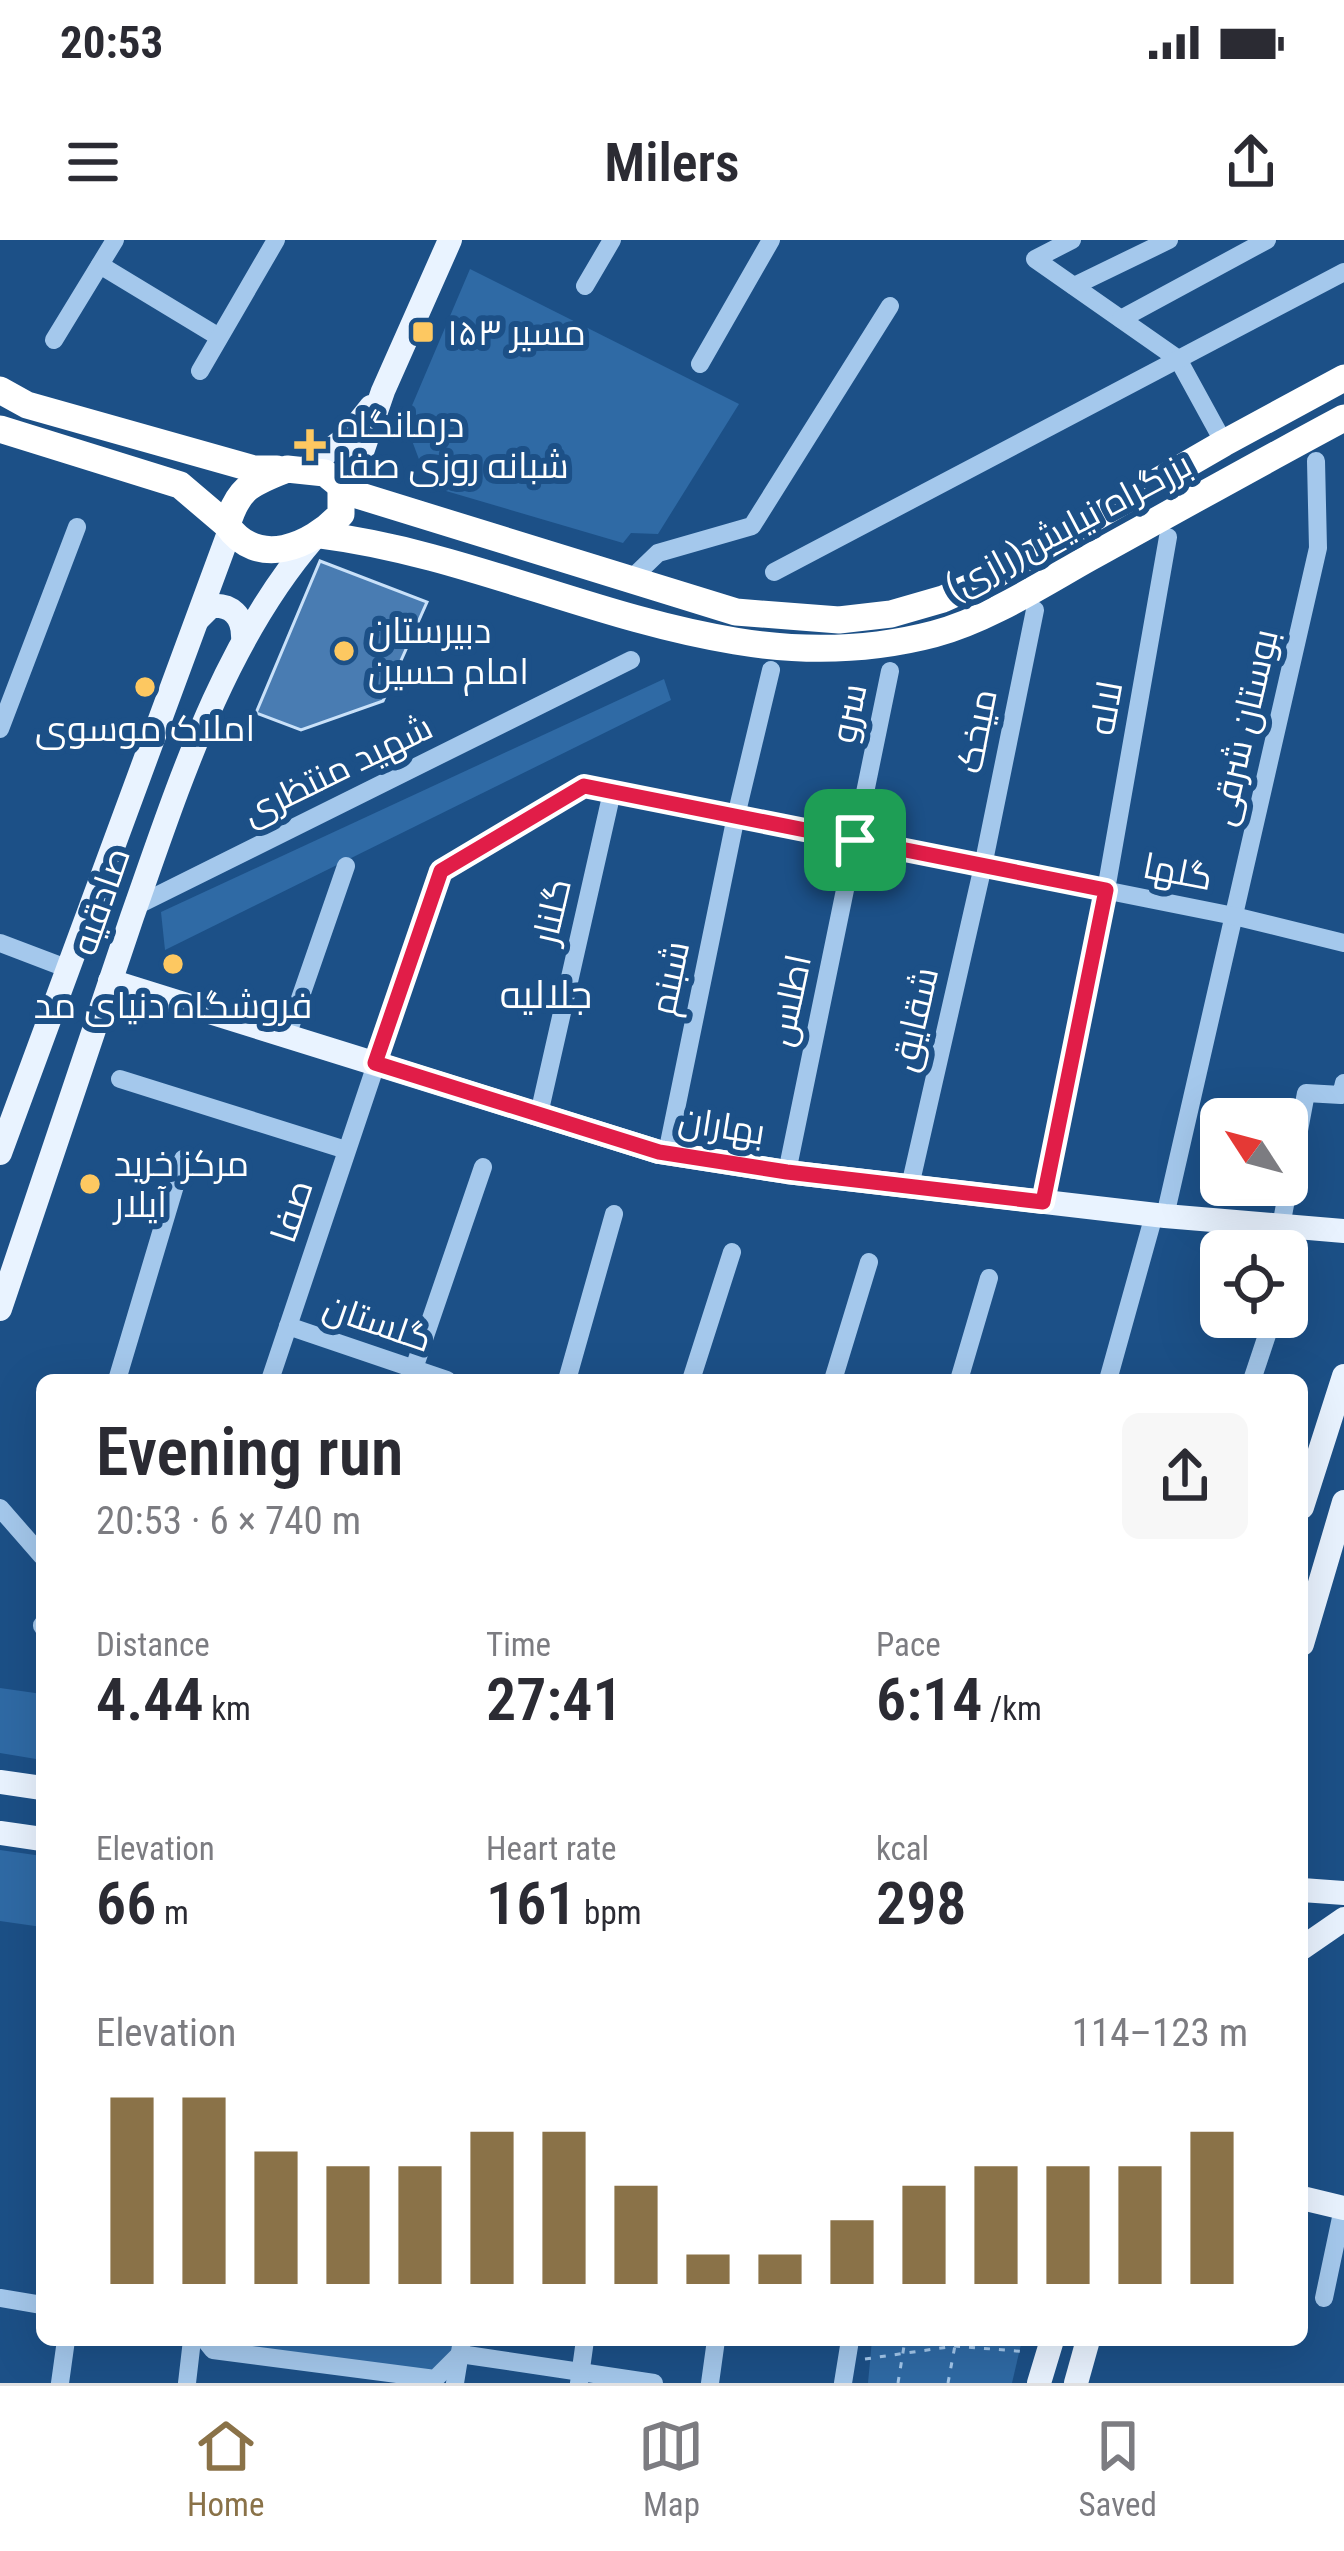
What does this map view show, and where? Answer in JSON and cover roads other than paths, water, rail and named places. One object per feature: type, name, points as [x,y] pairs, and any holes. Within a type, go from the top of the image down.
[{"type":"highway","name":"بزرگراه نیایش(رازی)","points":[[341,488],[736,612],[839,620],[891,614],[944,599],[992,577],[1344,378]]},
{"type":"highway","points":[[0,391],[27,405],[254,469],[326,473],[341,488],[340,514],[318,537],[288,548],[260,550],[238,540],[180,485],[0,429]]},
{"type":"highway","name":"بزرگراه نیایش(رازی)","points":[[318,537],[382,543],[635,618],[733,641],[800,649],[866,647],[937,634],[987,611],[1344,418]]},
{"type":"highway","points":[[229,527],[234,502],[248,485],[296,469]]},
{"type":"main road","points":[[341,488],[364,449],[383,391],[450,240]]},
{"type":"main road","points":[[296,469],[346,436],[383,391]]},
{"type":"main road","points":[[1224,442],[1240,475]]},
{"type":"main road","name":"صادقیه","points":[[0,1153],[229,527]]},
{"type":"main road","name":"صادقیه","points":[[0,1309],[163,829],[243,636],[286,570],[318,537]]},
{"type":"main road","points":[[198,619],[211,606],[222,605],[235,611],[243,623],[243,636]]},
{"type":"main road","name":"بهاران","points":[[110,981],[667,1153],[787,1172],[1160,1216],[1344,1231]]},
{"type":"main road","points":[[1308,1488],[1344,1376]]},
{"type":"main road","points":[[1308,1627],[1340,1537],[1344,1502]]},
{"type":"main road","points":[[0,1782],[36,1787]]},
{"type":"main road","points":[[0,1833],[36,1838]]},
{"type":"main road","points":[[1308,1890],[1344,1893]]},
{"type":"main road","points":[[1308,1944],[1344,1919]]},
{"type":"main road","points":[[1308,2199],[1343,2208]]},
{"type":"main road","points":[[1040,2383],[1050,2346]]},
{"type":"main road","points":[[1076,2383],[1086,2346]]},
{"type":"street","points":[[54,340],[115,240]]},
{"type":"street","points":[[200,371],[276,240]]},
{"type":"street","points":[[585,286],[612,240]]},
{"type":"street","points":[[700,364],[771,240]]},
{"type":"street","points":[[1072,240],[1036,260],[1178,359],[1224,442]]},
{"type":"street","points":[[1074,286],[1169,240]]},
{"type":"street","points":[[1121,319],[1267,240]]},
{"type":"street","points":[[100,265],[219,338]]},
{"type":"street","points":[[774,572],[1344,272]]},
{"type":"street","points":[[629,581],[658,553],[752,526],[890,306]]},
{"type":"street","name":"بوستان شرقی","points":[[1110,1374],[1160,1216],[1318,548],[1316,460]]},
{"type":"street","points":[[0,729],[6,694],[76,527]]},
{"type":"street","name":"لاله","points":[[1043,1202],[1106,890],[1168,537]]},
{"type":"street","name":"میخک","points":[[983,866],[1035,610]]},
{"type":"street","name":"شهید منتظری","points":[[136,905],[631,660]]},
{"type":"street","name":"شبنم","points":[[667,1153],[771,670]]},
{"type":"street","name":"سرو","points":[[855,840],[890,670]]},
{"type":"street","name":"گلها","points":[[375,1063],[441,871],[584,786],[1234,916],[1344,943]]},
{"type":"street","name":"گلنار","points":[[539,1114],[612,791]]},
{"type":"street","name":"اطلس","points":[[787,1172],[855,840]]},
{"type":"street","points":[[287,1036],[346,866]]},
{"type":"street","name":"شقایق","points":[[910,1186],[983,866]]},
{"type":"street","points":[[0,943],[66,968]]},
{"type":"street","name":"صفا","points":[[272,1374],[375,1063]]},
{"type":"street","points":[[120,1079],[346,1150]]},
{"type":"street","points":[[1281,1226],[1306,1093],[1341,1095],[1344,1083]]},
{"type":"street","points":[[119,1374],[183,1159]]},
{"type":"street","points":[[411,1374],[483,1167]]},
{"type":"street","points":[[569,1374],[614,1214]]},
{"type":"street","points":[[693,1374],[732,1252]]},
{"type":"street","points":[[834,1374],[869,1262]]},
{"type":"street","points":[[961,1374],[989,1278]]},
{"type":"street","name":"گلستان","points":[[288,1326],[408,1374]]},
{"type":"street","points":[[1254,1374],[1266,1338]]},
{"type":"street","points":[[0,1508],[36,1549]]},
{"type":"street","points":[[1324,2297],[1343,2208]]},
{"type":"street","points":[[0,2298],[36,2304]]},
{"type":"street","points":[[60,2383],[65,2346]]},
{"type":"street","points":[[187,2383],[191,2346]]},
{"type":"street","points":[[210,2346],[326,2374],[435,2379],[455,2346]]},
{"type":"street","points":[[455,2383],[456,2346]]},
{"type":"street","points":[[460,2346],[579,2377],[654,2383]]},
{"type":"street","points":[[579,2377],[584,2346]]},
{"type":"street","points":[[710,2383],[715,2346]]},
{"type":"street","points":[[844,2383],[849,2346]]},
{"type":"place","name":"مسیر ۱۵۳","points":[[423,332]]},
{"type":"place","name":"درمانگاه شبانه روزی صفا","points":[[310,445]]},
{"type":"place","name":"دبیرستان امام حسین","points":[[344,651]]},
{"type":"place","name":"املاک موسوی","points":[[145,687]]},
{"type":"place","name":"فروشگاه دنیای مد","points":[[173,964]]},
{"type":"place","name":"مرکز خرید آیلار","points":[[90,1184]]},
{"type":"district","name":"جلالیه","points":[[546,994]]}]
